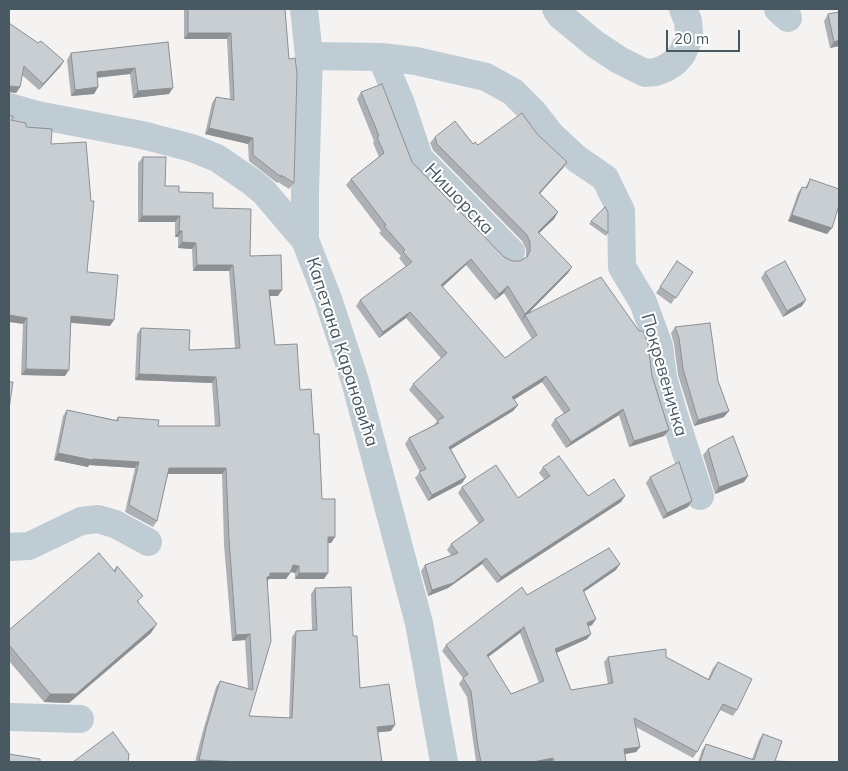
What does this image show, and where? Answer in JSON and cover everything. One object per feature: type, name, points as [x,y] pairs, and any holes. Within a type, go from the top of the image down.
[{"type":"street","points":[[304,9],[308,56],[305,240]]},
{"type":"street","points":[[556,9],[561,16],[595,44],[619,60],[645,72],[656,72],[675,62],[682,54],[687,43],[688,21],[683,9]]},
{"type":"street","name":"Покревеничка","points":[[308,56],[381,57],[416,60],[486,78],[513,92],[533,112],[551,135],[570,153],[605,178],[621,211],[622,267],[643,302],[658,346],[663,378],[700,496]]},
{"type":"street","name":"Нишорска","points":[[381,57],[400,101],[419,158],[510,252]]},
{"type":"street","name":"Капетана Карановића","points":[[9,108],[142,135],[192,148],[217,158],[264,192],[305,240],[328,299],[357,390],[419,623],[444,762]]},
{"type":"street","points":[[9,547],[29,546],[81,521],[98,518],[115,524],[148,542]]},
{"type":"street","points":[[9,717],[80,719]]},
{"type":"building","points":[[188,9],[285,9],[289,59],[295,58],[297,73],[294,183],[281,175],[281,177],[253,155],[253,138],[209,128],[216,97],[234,100],[231,33],[188,33]]},
{"type":"building","points":[[839,12],[839,40],[834,42],[828,14]]},
{"type":"building","points":[[9,23],[38,43],[41,41],[64,61],[43,84],[24,66],[20,87],[9,86]]},
{"type":"building","points":[[168,42],[173,88],[138,91],[135,68],[97,72],[98,87],[75,90],[71,53]]},
{"type":"building","points":[[382,84],[412,162],[504,257],[512,261],[520,261],[527,257],[530,251],[530,242],[527,235],[437,144],[435,137],[455,121],[473,144],[475,142],[478,145],[522,113],[537,134],[567,162],[539,193],[558,212],[538,232],[572,267],[525,314],[508,286],[499,294],[471,259],[441,285],[505,358],[537,335],[525,315],[601,277],[639,331],[643,331],[648,344],[652,376],[669,430],[634,441],[623,409],[571,442],[555,419],[570,410],[546,376],[512,397],[518,405],[449,447],[466,477],[432,495],[419,472],[426,469],[409,438],[439,423],[437,421],[444,417],[413,384],[447,353],[410,312],[383,332],[360,300],[412,262],[351,179],[384,153],[361,92]]},
{"type":"building","points":[[9,115],[14,117],[11,120],[26,123],[26,127],[52,129],[51,144],[86,142],[91,201],[94,201],[87,272],[118,275],[114,320],[71,316],[69,370],[26,369],[27,318],[9,315]]},
{"type":"building","points":[[143,157],[166,157],[165,186],[179,186],[179,192],[213,193],[213,208],[251,209],[250,256],[281,255],[282,290],[269,290],[275,345],[297,344],[300,390],[311,389],[314,434],[319,434],[322,499],[335,499],[335,537],[328,537],[328,573],[299,573],[299,566],[293,565],[290,573],[270,573],[270,576],[267,577],[271,641],[249,716],[292,718],[296,631],[317,630],[315,588],[351,587],[353,636],[357,636],[360,688],[389,684],[395,725],[377,727],[382,762],[240,762],[199,760],[220,681],[253,690],[250,634],[236,635],[226,468],[169,468],[157,521],[129,505],[139,462],[92,460],[58,453],[67,410],[118,421],[118,417],[159,420],[158,426],[220,426],[216,377],[139,374],[141,328],[190,330],[189,350],[240,348],[233,265],[197,265],[196,243],[182,242],[182,231],[179,231],[180,216],[142,216]]},
{"type":"building","points":[[810,179],[839,189],[839,205],[832,228],[792,215],[802,187],[807,188]]},
{"type":"building","points":[[605,207],[608,212],[608,233],[591,221]]},
{"type":"building","points":[[677,261],[693,272],[676,298],[660,287]]},
{"type":"building","points":[[785,261],[806,300],[787,311],[765,272]]},
{"type":"building","points":[[710,323],[718,381],[729,411],[698,420],[683,369],[679,338],[675,327]]},
{"type":"building","points":[[9,382],[13,382],[9,409]]},
{"type":"building","points":[[733,436],[748,476],[719,487],[708,449]]},
{"type":"building","points":[[559,456],[588,496],[614,479],[625,496],[501,577],[486,558],[453,583],[432,590],[425,565],[458,553],[451,544],[484,520],[462,487],[496,465],[518,498],[550,476],[543,467]]},
{"type":"building","points":[[679,462],[692,501],[667,513],[650,477]]},
{"type":"building","points":[[609,548],[620,564],[583,590],[596,619],[587,623],[591,634],[555,649],[571,690],[613,683],[608,657],[666,649],[666,657],[709,680],[718,662],[752,679],[737,710],[723,704],[697,752],[634,718],[640,747],[624,749],[626,762],[554,762],[553,758],[533,762],[481,762],[471,691],[463,678],[468,674],[446,645],[522,587],[527,595]],"holes":[[[524,627],[544,681],[511,694],[487,655]]]},
{"type":"building","points":[[99,553],[115,572],[117,566],[143,596],[137,601],[157,624],[76,694],[50,694],[9,645],[9,630]]},
{"type":"building","points":[[113,732],[129,754],[128,762],[73,762]]},
{"type":"building","points":[[763,734],[782,741],[775,761],[800,762],[700,762],[706,744],[754,760]]},
{"type":"building","points":[[9,754],[40,759],[40,762],[9,762]]}]
